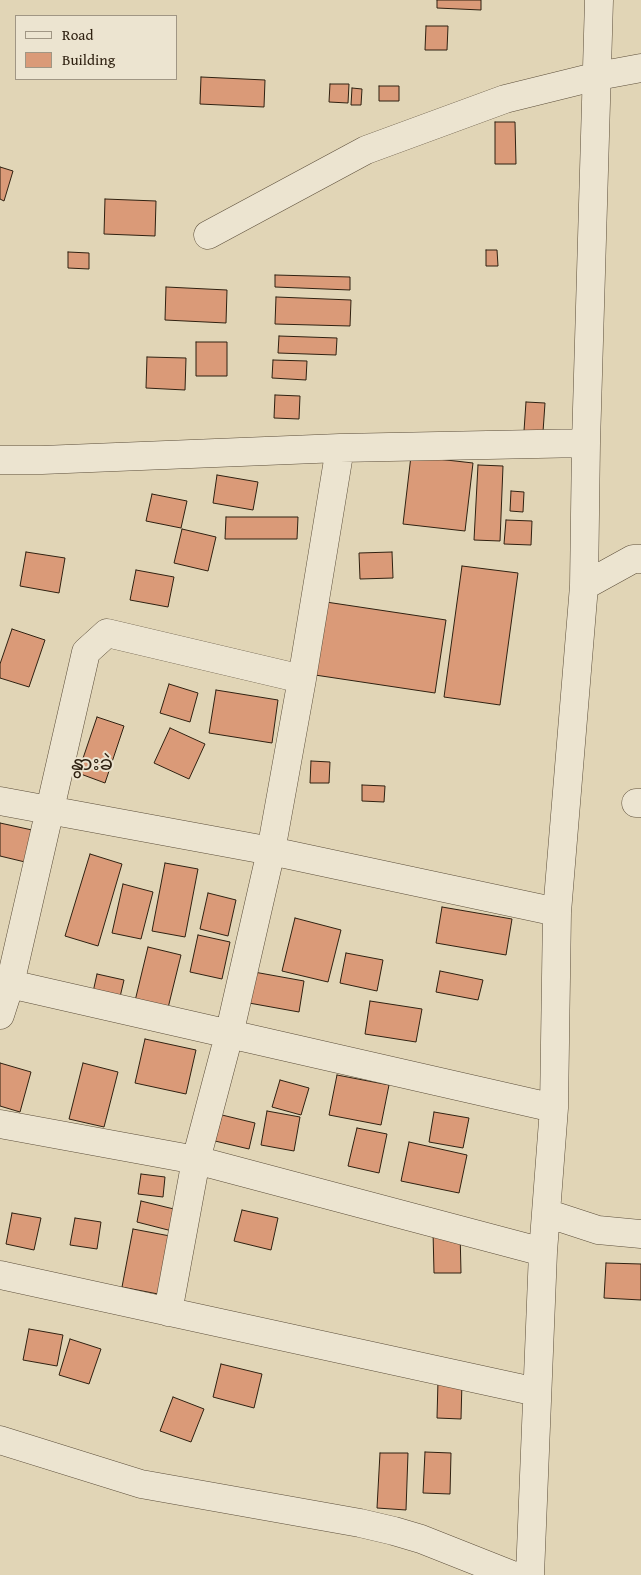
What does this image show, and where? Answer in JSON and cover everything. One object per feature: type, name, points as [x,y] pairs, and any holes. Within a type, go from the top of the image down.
[{"type":"street","points":[[530,1575],[543,1252],[554,1108],[557,912],[584,586],[586,442],[599,0]]},
{"type":"street","points":[[208,236],[366,150],[505,99],[598,76],[641,68]]},
{"type":"street","points":[[0,460],[340,448],[586,442]]},
{"type":"street","points":[[168,1312],[196,1160],[229,1035],[271,851],[302,679],[340,448]]},
{"type":"street","points":[[584,586],[633,559],[641,559]]},
{"type":"street","points":[[0,1015],[10,984],[86,652],[107,633],[302,679]]},
{"type":"street","points":[[0,801],[50,812],[271,851],[557,912]]},
{"type":"street","points":[[10,984],[554,1108]]},
{"type":"street","points":[[0,1124],[196,1160],[543,1252]]},
{"type":"street","points":[[546,1213],[598,1230],[641,1234]]},
{"type":"street","points":[[0,1275],[537,1392]]},
{"type":"street","points":[[0,1440],[141,1484],[360,1523],[394,1531],[421,1539],[512,1575]]},
{"type":"building","points":[[437,0],[481,0],[481,10],[437,8]]},
{"type":"building","points":[[426,26],[448,26],[447,50],[425,50]]},
{"type":"building","points":[[201,77],[265,80],[264,107],[200,104]]},
{"type":"building","points":[[330,84],[349,84],[348,103],[329,102]]},
{"type":"building","points":[[379,86],[399,86],[399,101],[379,101]]},
{"type":"building","points":[[352,88],[362,89],[361,105],[351,105]]},
{"type":"building","points":[[495,122],[515,122],[516,164],[495,164]]},
{"type":"building","points":[[0,167],[13,171],[4,201],[0,199]]},
{"type":"building","points":[[105,199],[156,201],[155,236],[104,234]]},
{"type":"building","points":[[486,250],[497,250],[498,266],[486,266]]},
{"type":"building","points":[[68,252],[89,253],[89,269],[68,268]]},
{"type":"building","points":[[275,275],[350,277],[350,290],[275,287]]},
{"type":"building","points":[[166,287],[227,290],[226,323],[165,320]]},
{"type":"building","points":[[276,297],[351,300],[350,326],[275,324]]},
{"type":"building","points":[[279,336],[337,338],[336,355],[278,353]]},
{"type":"building","points":[[196,342],[227,342],[227,376],[196,376]]},
{"type":"building","points":[[147,357],[186,358],[185,390],[146,388]]},
{"type":"building","points":[[273,360],[307,361],[306,380],[272,378]]},
{"type":"building","points":[[275,395],[300,396],[299,419],[274,418]]},
{"type":"building","points":[[526,402],[545,403],[543,432],[524,431]]},
{"type":"building","points":[[411,456],[473,463],[465,531],[403,524]]},
{"type":"building","points":[[478,465],[503,466],[500,541],[474,540]]},
{"type":"building","points":[[217,475],[258,482],[253,510],[213,503]]},
{"type":"building","points":[[511,491],[524,492],[523,512],[510,511]]},
{"type":"building","points":[[152,494],[187,501],[181,528],[146,521]]},
{"type":"building","points":[[226,517],[298,517],[297,539],[225,539]]},
{"type":"building","points":[[506,520],[532,521],[531,545],[504,544]]},
{"type":"building","points":[[182,529],[216,537],[208,571],[174,563]]},
{"type":"building","points":[[26,552],[65,558],[59,593],[20,586]]},
{"type":"building","points":[[392,552],[393,578],[360,579],[359,553]]},
{"type":"building","points":[[462,566],[518,573],[500,705],[444,697]]},
{"type":"building","points":[[136,570],[174,577],[168,607],[130,600]]},
{"type":"building","points":[[326,602],[446,620],[435,693],[315,675]]},
{"type":"building","points":[[12,629],[45,640],[29,687],[0,678],[0,664]]},
{"type":"building","points":[[169,684],[198,693],[190,722],[160,713]]},
{"type":"building","points":[[216,690],[278,700],[272,743],[209,733]]},
{"type":"building","points":[[97,717],[124,726],[105,783],[78,773]]},
{"type":"building","points":[[170,728],[205,744],[189,779],[154,763]]},
{"type":"building","points":[[311,761],[330,762],[329,783],[310,783]]},
{"type":"building","points":[[362,785],[385,786],[384,802],[362,801]]},
{"type":"building","points":[[0,823],[32,830],[25,862],[0,856]]},
{"type":"building","points":[[90,854],[122,864],[98,946],[65,936]]},
{"type":"building","points":[[165,863],[198,869],[185,937],[152,931]]},
{"type":"building","points":[[123,884],[153,892],[141,939],[112,933]]},
{"type":"building","points":[[208,893],[236,900],[228,936],[200,929]]},
{"type":"building","points":[[442,907],[512,919],[506,955],[436,943]]},
{"type":"building","points":[[295,918],[341,930],[328,982],[282,971]]},
{"type":"building","points":[[198,935],[230,942],[222,979],[190,972]]},
{"type":"building","points":[[148,947],[181,955],[168,1008],[135,1001]]},
{"type":"building","points":[[346,953],[383,960],[377,991],[340,983]]},
{"type":"building","points":[[440,971],[483,980],[478,1000],[436,992]]},
{"type":"building","points":[[254,972],[304,981],[299,1012],[249,1003]]},
{"type":"building","points":[[97,974],[124,980],[120,997],[93,992]]},
{"type":"building","points":[[370,1001],[422,1009],[416,1042],[365,1034]]},
{"type":"building","points":[[145,1039],[196,1050],[186,1094],[135,1083]]},
{"type":"building","points":[[0,1063],[31,1072],[20,1112],[0,1106]]},
{"type":"building","points":[[83,1063],[118,1072],[104,1127],[69,1119]]},
{"type":"building","points":[[337,1075],[389,1085],[381,1125],[329,1115]]},
{"type":"building","points":[[280,1080],[309,1088],[301,1115],[272,1107]]},
{"type":"building","points":[[267,1111],[300,1117],[294,1151],[261,1145]]},
{"type":"building","points":[[434,1112],[469,1118],[463,1148],[429,1142]]},
{"type":"building","points":[[222,1115],[255,1123],[249,1149],[215,1141]]},
{"type":"building","points":[[357,1128],[387,1134],[379,1173],[348,1166]]},
{"type":"building","points":[[409,1142],[467,1155],[459,1193],[401,1181]]},
{"type":"building","points":[[141,1174],[165,1177],[163,1197],[138,1194]]},
{"type":"building","points":[[141,1201],[178,1210],[172,1231],[137,1222]]},
{"type":"building","points":[[242,1210],[278,1218],[271,1250],[234,1241]]},
{"type":"building","points":[[12,1213],[41,1218],[34,1250],[6,1244]]},
{"type":"building","points":[[75,1218],[101,1222],[97,1249],[70,1245]]},
{"type":"building","points":[[133,1229],[170,1236],[158,1294],[122,1287]]},
{"type":"building","points":[[460,1230],[461,1273],[434,1273],[433,1231]]},
{"type":"building","points":[[606,1263],[641,1264],[641,1300],[604,1298]]},
{"type":"building","points":[[29,1329],[63,1335],[57,1366],[23,1360]]},
{"type":"building","points":[[70,1339],[101,1349],[89,1384],[59,1375]]},
{"type":"building","points":[[221,1364],[262,1374],[254,1408],[213,1397]]},
{"type":"building","points":[[438,1381],[462,1381],[461,1419],[437,1418]]},
{"type":"building","points":[[173,1397],[204,1409],[191,1442],[160,1431]]},
{"type":"building","points":[[425,1452],[451,1453],[450,1494],[423,1493]]},
{"type":"building","points":[[380,1453],[408,1453],[406,1510],[377,1508]]},
{"type":"district","name":"နွားခဲ","points":[[92,765]]}]
